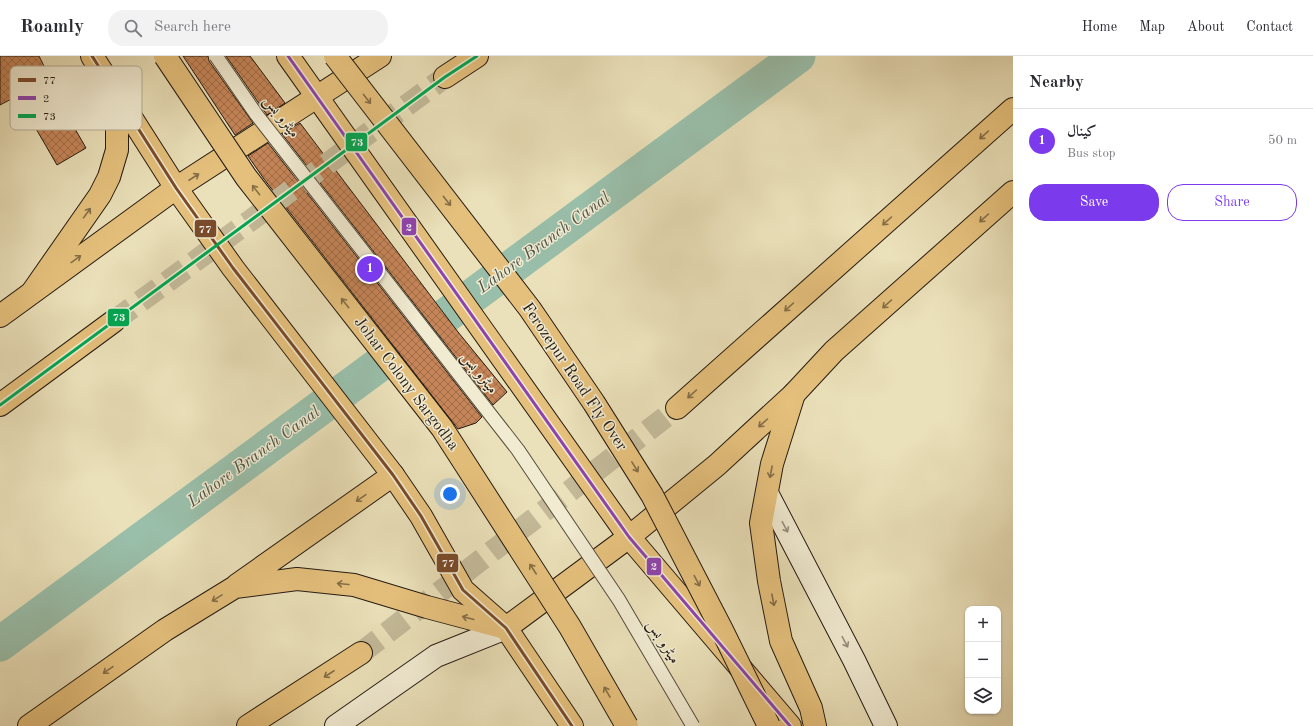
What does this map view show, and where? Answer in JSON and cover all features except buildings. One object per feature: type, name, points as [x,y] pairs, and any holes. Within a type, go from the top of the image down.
[{"type":"main road","points":[[92,56],[98,66]]},
{"type":"main road","name":"Johar Colony Sargodha","points":[[165,56],[246,177],[442,428],[570,627],[627,726]]},
{"type":"main road","points":[[288,56],[629,537],[790,726]]},
{"type":"main road","name":"Ferozepur Road Fly Over","points":[[336,56],[530,309],[594,403],[652,495],[770,726]]},
{"type":"main road","points":[[0,316],[176,188],[380,56]]},
{"type":"main road","points":[[445,77],[477,56]]},
{"type":"main road","points":[[677,408],[1013,109]]},
{"type":"main road","points":[[33,292],[100,195],[109,177],[117,150],[117,130]]},
{"type":"main road","points":[[139,130],[176,188],[233,268],[393,475],[421,516],[463,590],[506,628],[572,726]]},
{"type":"main road","points":[[336,726],[436,656],[506,628],[629,537],[718,465],[794,394],[834,351],[1013,192]]},
{"type":"main road","points":[[0,405],[114,322]]},
{"type":"main road","points":[[794,394],[772,464],[762,523],[769,581],[781,641],[811,708],[815,726]]},
{"type":"main road","points":[[29,726],[165,630],[234,587],[393,475]]},
{"type":"main road","points":[[766,493],[854,660],[886,726]]},
{"type":"main road","points":[[234,587],[297,579],[354,585],[427,607],[506,628]]},
{"type":"main road","points":[[248,726],[361,653]]},
{"type":"lane","name":"میٹرو بس","points":[[216,56],[256,114],[518,450],[619,600],[693,726]]},
{"type":"waterway","name":"Lahore Branch Canal","points":[[0,644],[798,56]]},
{"type":"tunnel","points":[[114,321],[445,77]]},
{"type":"tunnel","points":[[361,653],[677,408]]},
{"type":"transit line","name":"77","points":[[92,56],[98,66]]},
{"type":"transit line","name":"2","points":[[288,56],[629,537],[790,726]]},
{"type":"transit line","name":"73","points":[[0,405],[445,77],[477,56]]},
{"type":"transit line","name":"77","points":[[139,130],[176,188],[233,268],[393,475],[421,516],[463,590],[506,628],[572,726]]},
{"type":"place","name":"کینال","points":[[370,269]]}]
